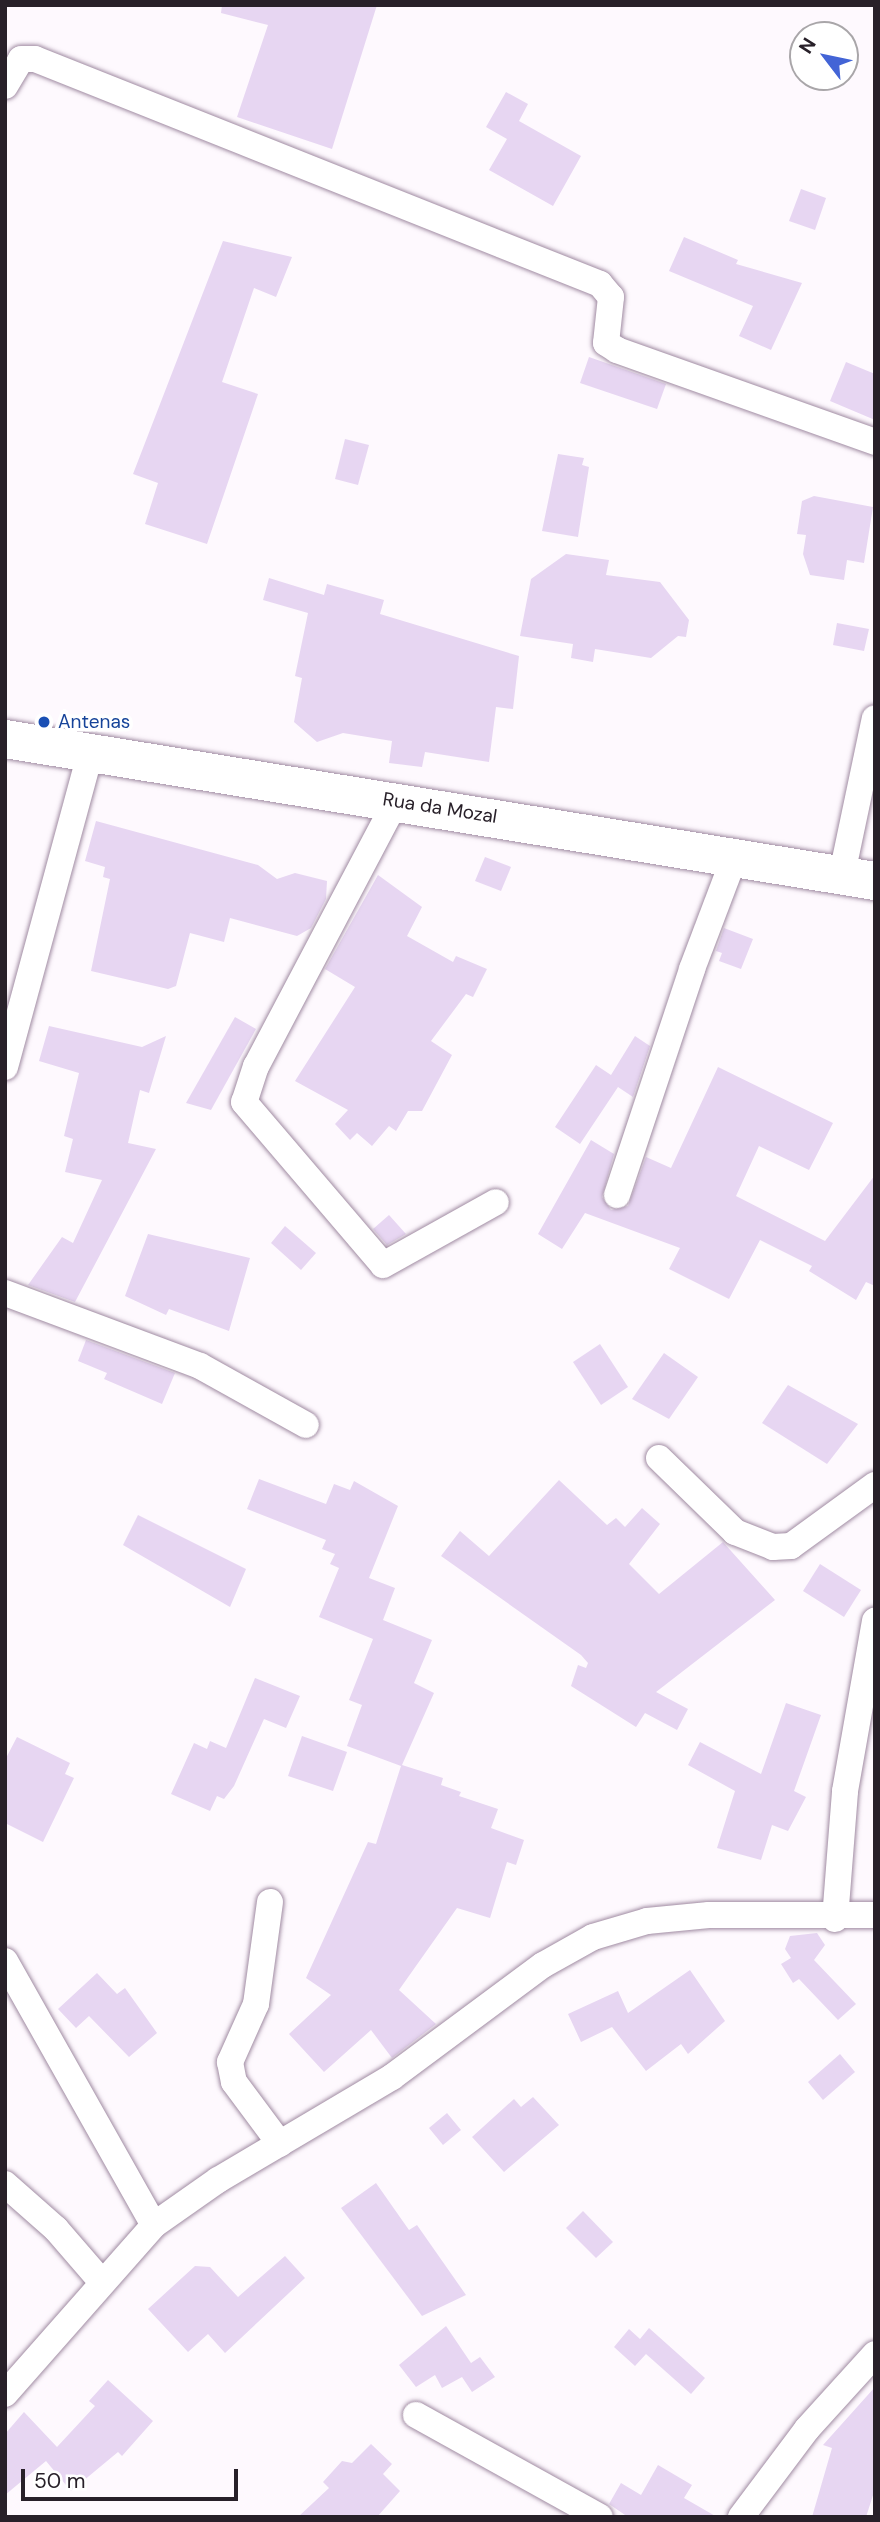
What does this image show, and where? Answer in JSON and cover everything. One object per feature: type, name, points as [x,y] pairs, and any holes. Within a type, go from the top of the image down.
[{"type":"main road","name":"Rua da Mozal","points":[[5,739],[858,877]]},
{"type":"street","points":[[5,86],[21,58],[35,59],[587,278],[611,297],[604,333],[606,343],[617,350],[875,442]]},
{"type":"street","points":[[858,877],[875,719]]},
{"type":"street","points":[[5,1068],[90,754]]},
{"type":"street","points":[[396,801],[256,1066],[244,1102],[383,1265],[496,1202]]},
{"type":"street","points":[[617,1195],[692,969],[735,856]]},
{"type":"street","points":[[5,1293],[200,1366],[306,1425]]},
{"type":"street","points":[[659,1458],[735,1532],[774,1547],[791,1546],[875,1485]]},
{"type":"street","points":[[835,1919],[845,1791],[875,1621]]},
{"type":"street","points":[[270,1902],[256,2004],[230,2062],[234,2082],[280,2144]]},
{"type":"street","points":[[5,2394],[154,2225],[280,2144],[392,2077],[543,1965],[593,1937],[647,1921],[709,1915],[835,1919],[875,1915]]},
{"type":"street","points":[[5,1961],[154,2225]]},
{"type":"street","points":[[5,2184],[56,2229],[102,2281]]},
{"type":"street","points":[[741,2517],[807,2429],[875,2354]]},
{"type":"street","points":[[416,2415],[600,2517]]},
{"type":"building","points":[[222,5],[377,5],[332,149],[237,117],[268,25],[221,13]]},
{"type":"building","points":[[506,92],[528,104],[519,121],[581,156],[553,206],[489,170],[507,139],[486,127]]},
{"type":"building","points":[[801,189],[826,198],[815,230],[789,221]]},
{"type":"building","points":[[684,237],[738,260],[736,264],[802,283],[771,350],[739,336],[753,306],[669,271]]},
{"type":"building","points":[[223,241],[292,257],[276,297],[254,288],[222,382],[258,394],[207,544],[145,524],[158,483],[133,474]]},
{"type":"building","points":[[589,357],[666,384],[657,409],[580,383]]},
{"type":"building","points":[[846,362],[875,374],[875,420],[830,401]]},
{"type":"building","points":[[345,439],[369,445],[358,485],[335,479]]},
{"type":"building","points":[[558,454],[584,458],[582,465],[589,467],[578,537],[542,531]]},
{"type":"building","points":[[814,496],[873,507],[864,563],[847,560],[844,580],[810,575],[803,554],[806,535],[797,534],[802,501]]},
{"type":"building","points":[[566,554],[609,560],[606,575],[660,582],[689,620],[686,637],[678,636],[651,658],[595,649],[593,662],[571,658],[573,644],[520,636],[531,579]]},
{"type":"building","points":[[269,578],[324,595],[327,584],[384,600],[380,614],[519,656],[513,709],[496,707],[489,762],[425,752],[422,767],[389,763],[392,741],[343,733],[317,742],[294,722],[302,678],[295,676],[308,613],[263,600]]},
{"type":"building","points":[[837,623],[869,629],[864,651],[833,645]]},
{"type":"building","points":[[96,821],[258,865],[277,879],[295,873],[327,881],[326,899],[311,928],[297,936],[230,918],[224,942],[190,933],[176,986],[168,989],[91,971],[110,879],[103,877],[105,867],[85,861]]},
{"type":"building","points":[[485,857],[511,867],[501,891],[475,881]]},
{"type":"building","points":[[378,875],[422,907],[407,936],[453,962],[456,956],[487,969],[473,997],[466,994],[431,1041],[452,1055],[422,1111],[408,1111],[396,1131],[389,1126],[372,1146],[357,1133],[350,1140],[335,1124],[348,1110],[295,1081],[355,987],[325,969]]},
{"type":"building","points":[[724,928],[753,939],[741,969],[719,961],[722,953],[716,951]]},
{"type":"building","points":[[235,1017],[256,1029],[211,1110],[186,1103]]},
{"type":"building","points":[[49,1026],[142,1047],[166,1036],[149,1093],[140,1090],[128,1143],[156,1149],[75,1302],[28,1285],[62,1237],[73,1243],[102,1180],[65,1172],[73,1139],[64,1136],[79,1073],[39,1061]]},
{"type":"building","points":[[635,1036],[650,1046],[633,1097],[618,1087],[580,1144],[555,1127],[596,1065],[611,1075]]},
{"type":"building","points":[[718,1067],[833,1123],[809,1170],[759,1146],[736,1196],[825,1241],[875,1175],[875,1286],[866,1282],[856,1300],[809,1271],[812,1266],[760,1240],[729,1299],[669,1269],[680,1248],[585,1213],[562,1249],[538,1234],[591,1140],[614,1154],[602,1197],[611,1210],[628,1206],[646,1157],[671,1168]]},
{"type":"building","points":[[389,1215],[406,1234],[387,1245],[373,1229]]},
{"type":"building","points":[[285,1226],[316,1253],[301,1270],[271,1243]]},
{"type":"building","points":[[148,1234],[250,1258],[229,1331],[169,1309],[166,1315],[125,1296]]},
{"type":"building","points":[[86,1340],[175,1373],[162,1404],[104,1379],[107,1373],[78,1361]]},
{"type":"building","points":[[600,1344],[628,1387],[601,1405],[573,1362]]},
{"type":"building","points":[[664,1353],[698,1377],[669,1419],[632,1399]]},
{"type":"building","points":[[788,1385],[858,1424],[827,1464],[762,1423]]},
{"type":"building","points":[[259,1479],[326,1504],[334,1484],[350,1490],[354,1481],[398,1506],[369,1578],[395,1588],[383,1620],[432,1640],[414,1683],[434,1693],[402,1765],[443,1778],[441,1785],[461,1792],[459,1796],[498,1809],[491,1828],[524,1840],[516,1865],[507,1862],[490,1918],[457,1908],[399,1990],[436,2024],[392,2058],[371,2030],[324,2072],[289,2034],[331,1995],[306,1978],[368,1842],[376,1844],[401,1766],[347,1746],[362,1705],[349,1700],[373,1639],[319,1617],[339,1568],[330,1564],[335,1554],[322,1549],[326,1540],[247,1509]]},
{"type":"building","points":[[559,1480],[607,1525],[616,1518],[625,1527],[642,1508],[660,1524],[629,1564],[659,1594],[723,1542],[775,1600],[656,1692],[688,1709],[677,1730],[645,1713],[636,1727],[571,1686],[578,1665],[586,1668],[588,1663],[581,1655],[441,1556],[460,1531],[489,1556]]},
{"type":"building","points":[[138,1515],[246,1569],[230,1607],[123,1545]]},
{"type":"building","points":[[820,1564],[861,1590],[844,1617],[803,1591]]},
{"type":"building","points":[[255,1678],[300,1696],[286,1728],[264,1719],[234,1786],[224,1799],[217,1796],[210,1811],[171,1794],[194,1743],[207,1749],[210,1741],[226,1748]]},
{"type":"building","points":[[786,1703],[821,1715],[794,1791],[806,1797],[788,1831],[772,1825],[761,1860],[717,1848],[735,1791],[688,1765],[700,1742],[761,1774]]},
{"type":"building","points":[[302,1736],[347,1752],[333,1791],[288,1776]]},
{"type":"building","points":[[17,1737],[70,1763],[65,1774],[74,1778],[43,1842],[5,1823],[5,1760]]},
{"type":"building","points":[[817,1933],[825,1945],[814,1960],[856,2004],[838,2020],[799,1979],[793,1983],[781,1964],[791,1958],[785,1949],[790,1936]]},
{"type":"building","points":[[690,1970],[725,2021],[688,2054],[681,2044],[646,2071],[612,2027],[581,2042],[568,2014],[618,1991],[628,2013]]},
{"type":"building","points":[[97,1973],[117,1994],[125,1988],[157,2033],[129,2057],[89,2016],[76,2028],[58,2009]]},
{"type":"building","points":[[840,2054],[855,2072],[823,2100],[808,2082]]},
{"type":"building","points":[[533,2097],[559,2125],[504,2172],[472,2137],[514,2099],[521,2107]]},
{"type":"building","points":[[447,2113],[461,2130],[443,2145],[429,2128]]},
{"type":"building","points":[[376,2183],[409,2230],[417,2225],[466,2295],[422,2316],[341,2208]]},
{"type":"building","points":[[583,2211],[613,2242],[596,2258],[566,2228]]},
{"type":"building","points":[[285,2256],[305,2278],[225,2353],[208,2334],[188,2352],[148,2309],[195,2266],[210,2267],[238,2297]]},
{"type":"building","points":[[446,2326],[471,2363],[480,2357],[495,2377],[472,2392],[462,2377],[442,2388],[435,2375],[416,2387],[399,2365]]},
{"type":"building","points":[[649,2328],[705,2378],[691,2394],[646,2354],[635,2366],[614,2347],[629,2329],[640,2339]]},
{"type":"building","points":[[108,2380],[153,2421],[122,2456],[118,2452],[71,2491],[46,2461],[5,2495],[5,2434],[24,2412],[57,2447],[95,2406],[89,2401]]},
{"type":"building","points":[[875,2387],[875,2489],[866,2517],[812,2517],[832,2448],[823,2445]]},
{"type":"building","points":[[371,2444],[392,2464],[383,2474],[400,2491],[377,2517],[298,2517],[329,2488],[323,2482],[342,2461],[352,2463]]},
{"type":"building","points":[[658,2465],[692,2485],[684,2498],[717,2517],[628,2517],[609,2504],[621,2483],[641,2495]]},
{"type":"place","name":"Antenas","points":[[44,722]]}]
